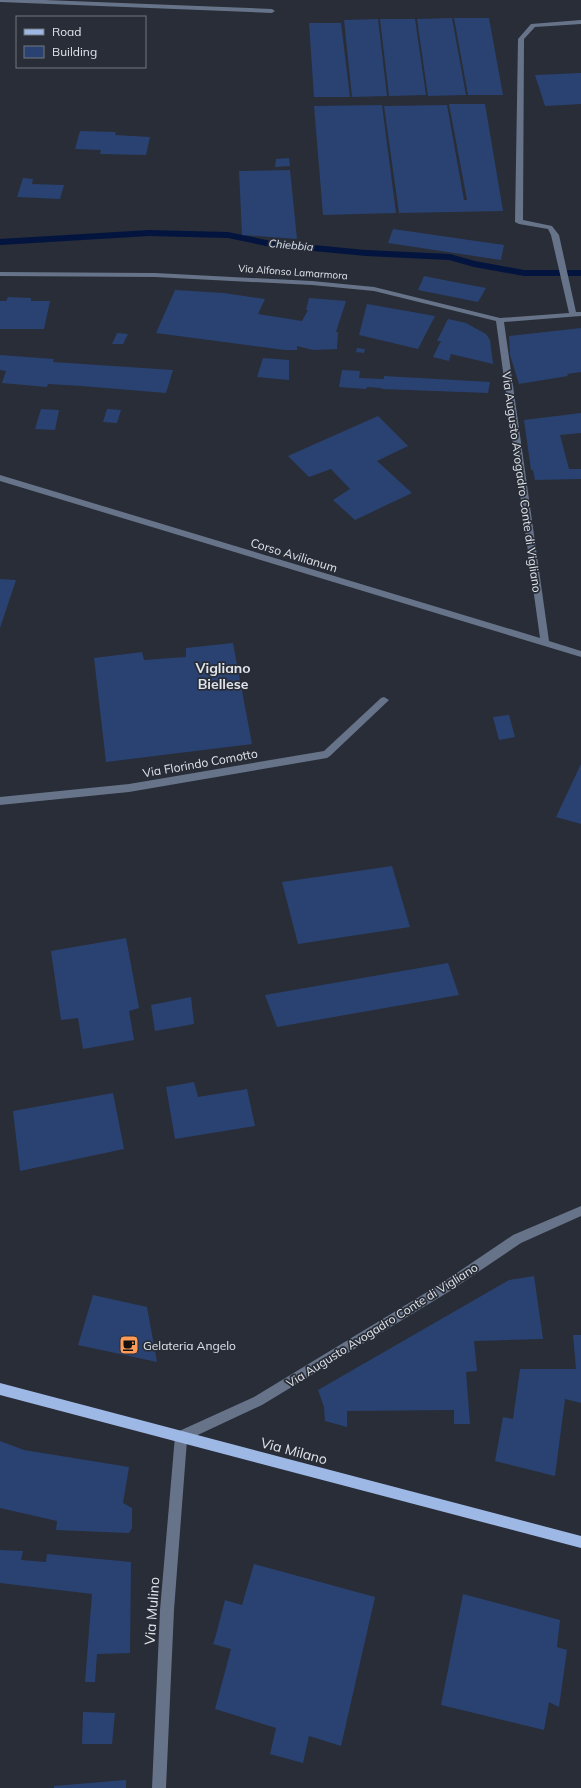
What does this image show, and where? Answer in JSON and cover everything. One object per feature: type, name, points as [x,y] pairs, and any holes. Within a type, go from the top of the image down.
[{"type":"main road","name":"Via Milano","points":[[0,1388],[581,1542]]},
{"type":"street","points":[[0,0],[256,8],[272,11]]},
{"type":"street","points":[[577,315],[571,302],[555,235],[550,227],[519,222],[521,39],[533,25],[581,22]]},
{"type":"street","name":"Via Alfonso Lamarmora","points":[[0,274],[234,278],[374,289],[500,320],[577,315]]},
{"type":"street","name":"Via Augusto Avogadro Conte di Vigliano","points":[[500,320],[545,643]]},
{"type":"street","name":"Corso Avilianum","points":[[0,478],[581,654]]},
{"type":"street","name":"Via Florindo Comotto","points":[[0,801],[128,788],[327,754],[384,700]]},
{"type":"street","name":"Via Augusto Avogadro Conte di Vigliano","points":[[181,1436],[258,1401],[446,1287],[517,1239],[581,1211]]},
{"type":"street","name":"Via Mulino","points":[[159,1788],[167,1610],[181,1436]]},
{"type":"building","points":[[452,18],[466,95],[428,96],[417,19]]},
{"type":"building","points":[[454,18],[489,18],[503,95],[468,95]]},
{"type":"building","points":[[378,19],[387,96],[352,97],[344,20]]},
{"type":"building","points":[[380,19],[415,19],[426,95],[389,96]]},
{"type":"building","points":[[309,23],[341,23],[350,97],[314,97]]},
{"type":"building","points":[[581,73],[581,104],[545,106],[535,75]]},
{"type":"building","points":[[449,104],[485,104],[503,211],[399,213],[384,106],[447,105],[464,200],[467,200]]},
{"type":"building","points":[[382,105],[396,213],[323,215],[314,106]]},
{"type":"building","points":[[80,131],[116,132],[115,135],[150,137],[146,155],[100,154],[101,150],[75,149]]},
{"type":"building","points":[[289,158],[290,166],[275,167],[276,159]]},
{"type":"building","points":[[290,170],[297,239],[242,235],[239,171]]},
{"type":"building","points":[[23,178],[33,179],[32,184],[64,185],[60,199],[17,197]]},
{"type":"building","points":[[393,229],[504,245],[501,260],[388,243]]},
{"type":"building","points":[[424,276],[486,288],[478,302],[418,290]]},
{"type":"building","points":[[175,290],[224,293],[265,299],[258,314],[302,321],[308,310],[306,310],[309,298],[346,301],[336,332],[338,332],[337,349],[313,350],[297,346],[297,350],[285,350],[156,333]]},
{"type":"building","points":[[8,297],[31,298],[31,301],[50,301],[44,329],[0,329],[0,301],[6,301]]},
{"type":"building","points":[[367,304],[435,316],[418,349],[359,335]]},
{"type":"building","points":[[448,319],[466,323],[486,334],[490,340],[493,364],[451,354],[449,361],[433,357],[441,341],[437,341]]},
{"type":"building","points":[[581,328],[581,372],[567,374],[568,376],[519,384],[510,355],[509,336]]},
{"type":"building","points":[[117,333],[128,334],[123,344],[112,344]]},
{"type":"building","points":[[357,348],[365,349],[364,353],[356,352]]},
{"type":"building","points":[[0,355],[54,359],[53,362],[173,370],[166,393],[48,384],[47,387],[2,383],[6,371],[0,370]]},
{"type":"building","points":[[263,358],[289,360],[289,380],[257,377]]},
{"type":"building","points":[[342,370],[360,371],[359,378],[384,379],[384,376],[490,382],[488,393],[339,387]]},
{"type":"building","points":[[41,409],[59,410],[55,430],[35,429]]},
{"type":"building","points":[[107,409],[121,410],[117,423],[103,422]]},
{"type":"building","points":[[581,413],[581,433],[560,435],[569,469],[581,469],[581,479],[535,480],[533,470],[531,470],[524,420]]},
{"type":"building","points":[[378,416],[408,446],[377,461],[412,493],[355,520],[333,500],[350,489],[331,469],[309,477],[288,456]]},
{"type":"building","points":[[0,579],[16,580],[0,628]]},
{"type":"building","points":[[233,643],[252,744],[106,762],[94,658],[142,652],[144,660],[186,657],[186,648]]},
{"type":"building","points":[[509,715],[515,737],[499,740],[493,717]]},
{"type":"building","points":[[581,764],[581,824],[556,817]]},
{"type":"building","points":[[392,866],[410,927],[298,944],[282,882]]},
{"type":"building","points":[[126,938],[139,1008],[129,1011],[134,1040],[83,1049],[78,1018],[61,1020],[51,951]]},
{"type":"building","points":[[448,963],[459,995],[277,1027],[265,995]]},
{"type":"building","points":[[191,997],[194,1024],[155,1031],[151,1005]]},
{"type":"building","points":[[194,1082],[198,1097],[247,1089],[255,1126],[175,1139],[166,1087]]},
{"type":"building","points":[[113,1093],[124,1149],[20,1171],[13,1111]]},
{"type":"building","points":[[534,1276],[543,1339],[474,1341],[477,1371],[466,1372],[470,1424],[454,1424],[454,1410],[347,1411],[347,1427],[325,1421],[324,1407],[318,1390],[509,1280]]},
{"type":"building","points":[[93,1295],[147,1307],[157,1362],[78,1345]]},
{"type":"building","points":[[573,1335],[581,1335],[581,1403],[565,1399],[555,1476],[495,1461],[503,1417],[513,1419],[520,1369],[576,1369]]},
{"type":"building","points":[[0,1441],[24,1450],[129,1467],[123,1503],[132,1508],[132,1528],[129,1533],[56,1530],[57,1521],[0,1508]]},
{"type":"building","points":[[0,1550],[23,1551],[21,1560],[46,1562],[47,1554],[131,1562],[130,1653],[97,1654],[95,1682],[85,1682],[92,1594],[0,1583]]},
{"type":"building","points":[[254,1564],[375,1597],[341,1746],[309,1736],[303,1763],[270,1754],[276,1728],[215,1709],[231,1649],[213,1644],[225,1600],[242,1605]]},
{"type":"building","points":[[463,1594],[560,1620],[557,1647],[567,1650],[559,1707],[549,1702],[544,1730],[441,1705]]},
{"type":"building","points":[[83,1712],[115,1713],[112,1744],[82,1744]]},
{"type":"building","points":[[126,1780],[126,1788],[54,1788],[54,1786]]},
{"type":"waterway","name":"Chiebbia","points":[[0,242],[149,233],[228,235],[271,244],[366,253],[450,257],[474,264],[524,273],[581,273]]},
{"type":"place","name":"Gelateria Angelo","points":[[129,1345]]},
{"type":"district","name":"Vigliano Biellese","points":[[223,676]]}]
